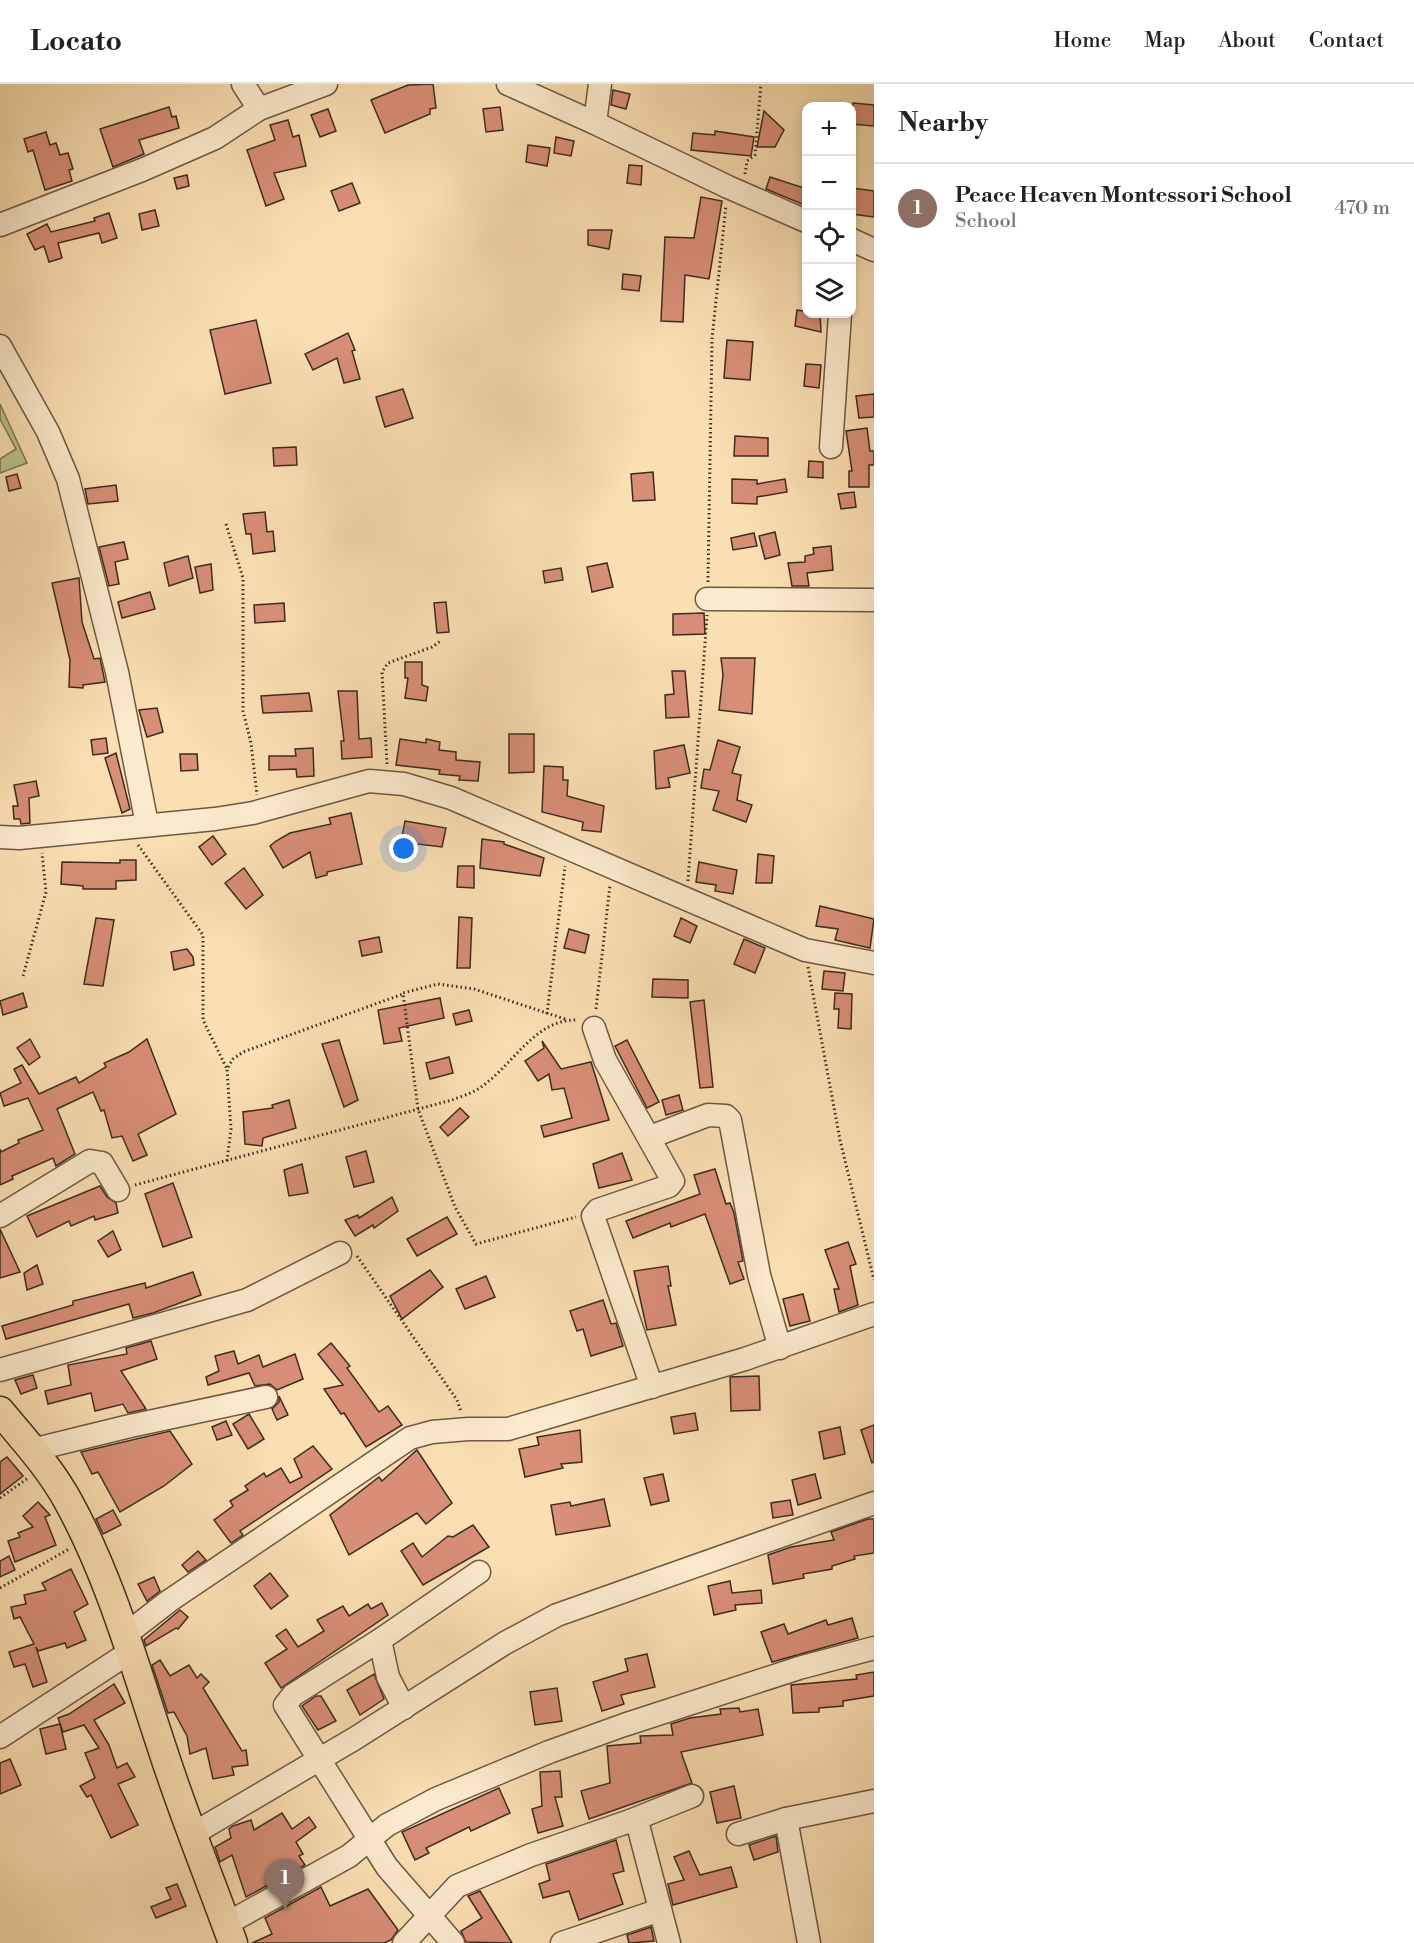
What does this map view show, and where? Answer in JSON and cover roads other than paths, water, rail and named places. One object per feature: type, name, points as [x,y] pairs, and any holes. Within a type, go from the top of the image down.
[{"type":"main road","points":[[0,1411],[39,1458],[67,1500],[87,1538],[128,1643],[191,1835],[229,1934]]},
{"type":"street","points":[[243,84],[260,109]]},
{"type":"street","points":[[0,225],[142,170],[215,138],[260,109],[326,84]]},
{"type":"street","points":[[508,84],[802,219]]},
{"type":"street","points":[[595,123],[600,84]]},
{"type":"street","points":[[856,242],[874,250]]},
{"type":"street","points":[[831,447],[840,318]]},
{"type":"street","points":[[0,346],[48,432],[68,479],[117,672],[147,824]]},
{"type":"street","points":[[707,599],[873,600]]},
{"type":"street","points":[[0,837],[40,836],[215,819],[258,811],[347,786],[388,781],[451,798],[612,865],[687,901],[805,950],[874,963]]},
{"type":"street","points":[[594,1028],[605,1060],[673,1181],[669,1186],[598,1210],[593,1216],[652,1387]]},
{"type":"street","points":[[650,1137],[708,1115],[726,1116],[730,1120],[759,1275],[780,1348]]},
{"type":"street","points":[[0,1216],[90,1161],[102,1163],[118,1190]]},
{"type":"street","points":[[0,1370],[247,1300],[340,1253]]},
{"type":"street","points":[[0,1737],[128,1643],[169,1601],[410,1438],[432,1432],[507,1429],[780,1348],[874,1314]]},
{"type":"street","points":[[39,1458],[130,1426],[253,1402],[266,1397]]},
{"type":"street","points":[[191,1835],[319,1760],[505,1643],[557,1615],[874,1503]]},
{"type":"street","points":[[453,1943],[387,1867],[285,1705],[293,1695],[380,1640],[479,1572]]},
{"type":"street","points":[[380,1640],[388,1677],[404,1707]]},
{"type":"street","points":[[229,1934],[349,1856],[387,1825],[436,1799],[549,1752],[799,1668],[874,1648]]},
{"type":"street","points":[[404,1943],[457,1886],[531,1855],[630,1821],[692,1796]]},
{"type":"street","points":[[738,1834],[786,1819],[874,1801]]},
{"type":"street","points":[[786,1819],[809,1943]]},
{"type":"street","points":[[630,1821],[635,1822],[639,1829],[669,1943]]},
{"type":"street","points":[[562,1943],[660,1910]]},
{"type":"place","name":"Peace Heaven Montessori School","points":[[285,1909]]}]
